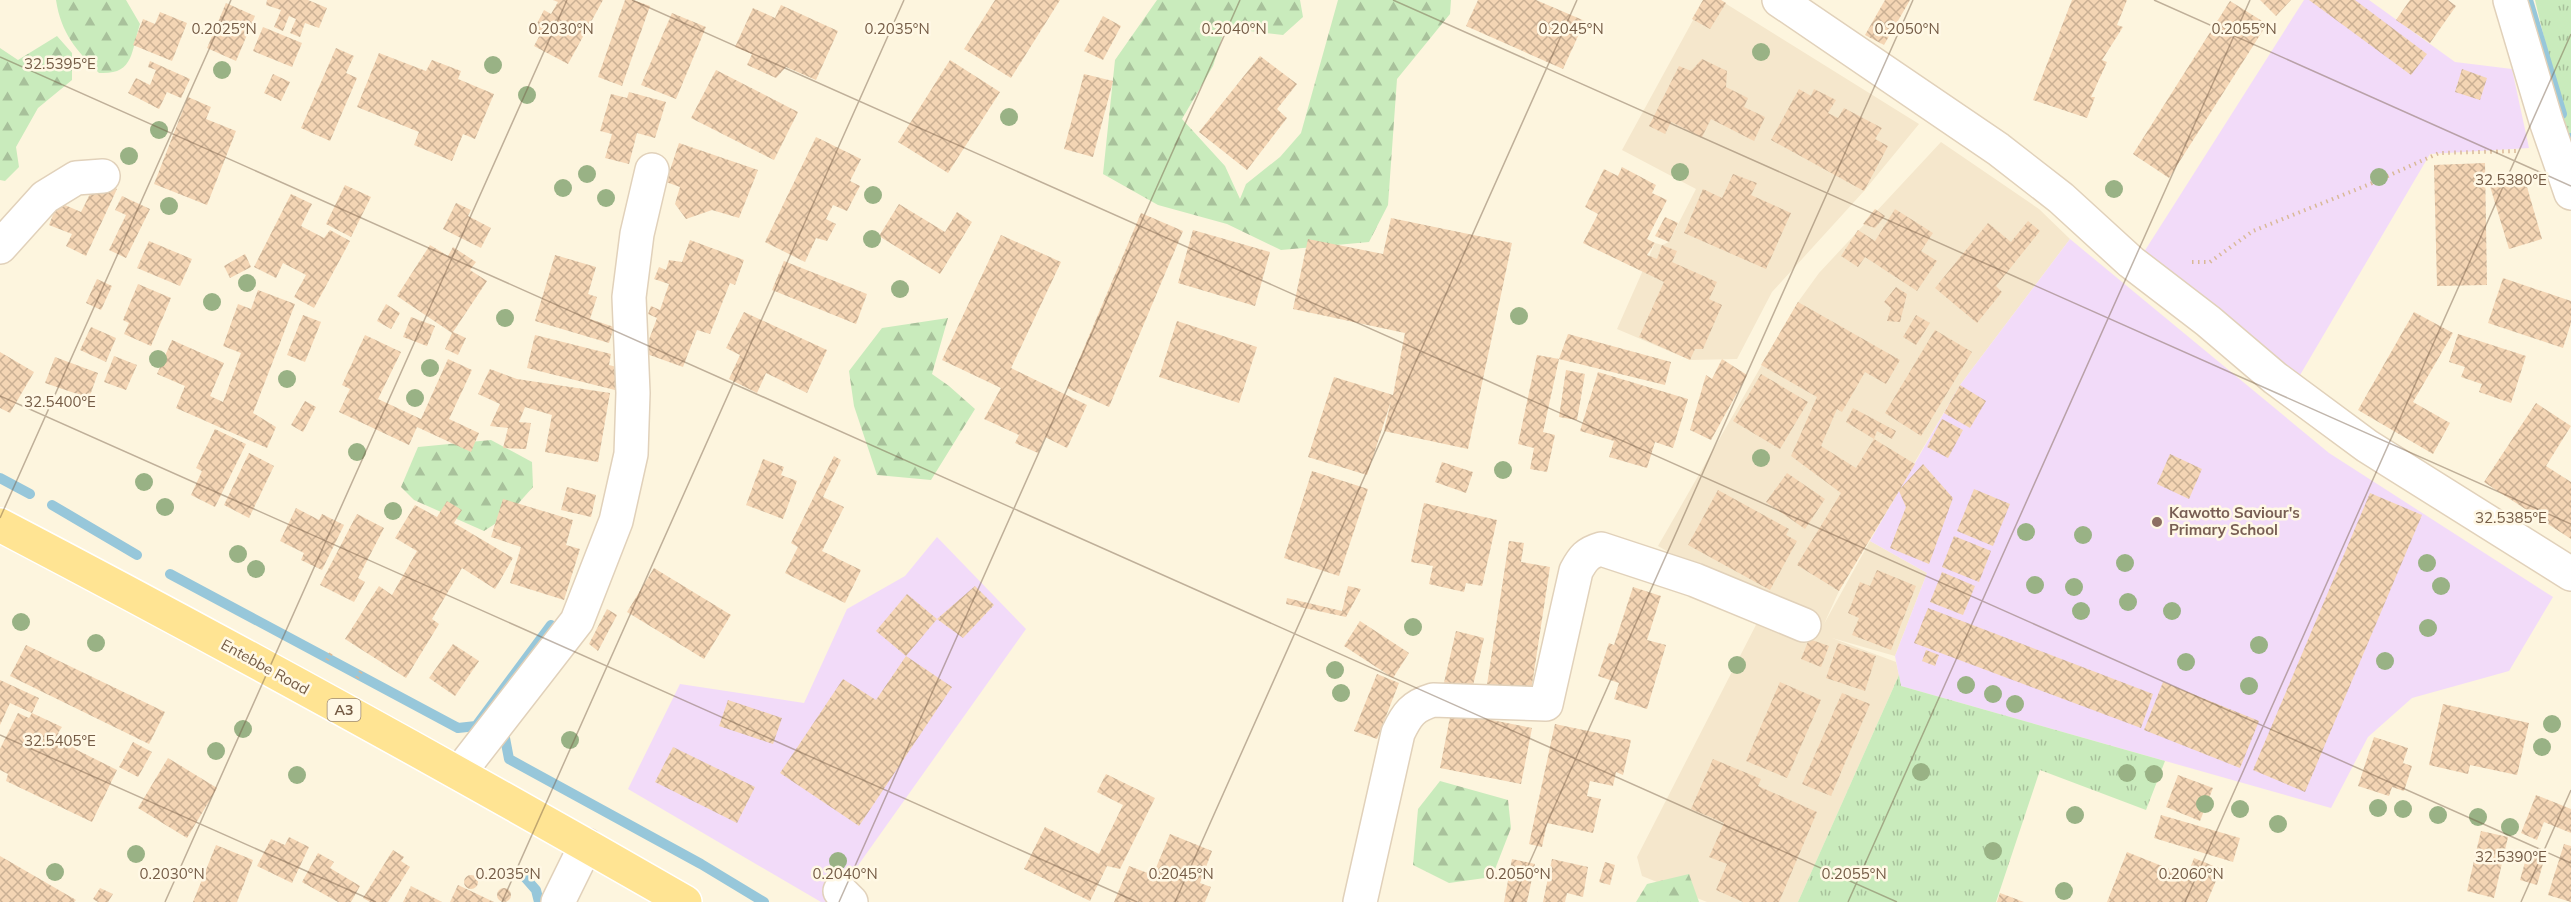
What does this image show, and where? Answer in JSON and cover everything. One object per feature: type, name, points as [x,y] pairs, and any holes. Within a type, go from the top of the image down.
[{"type":"main road","name":"Entebbe Road","points":[[0,525],[136,596],[459,773],[685,902]]},
{"type":"street","points":[[1779,0],[2007,156],[2061,198],[2131,262],[2208,321],[2275,378],[2367,446],[2571,574]]},
{"type":"street","points":[[2510,0],[2555,150],[2571,193]]},
{"type":"street","points":[[459,773],[577,621],[616,521],[631,454],[633,393],[629,297],[637,234],[652,170]]},
{"type":"street","points":[[0,247],[45,197],[76,178],[103,176]]},
{"type":"street","points":[[1360,902],[1398,733],[1406,715],[1416,705],[1433,700],[1546,704],[1576,571],[1589,552],[1601,549],[1695,580],[1804,625]]},
{"type":"street","points":[[558,902],[586,845]]},
{"type":"path","points":[[2187,262],[2210,262],[2253,231],[2370,184],[2439,153],[2555,150]]},
{"type":"shaded area","points":[[1704,0],[1720,0],[1919,124],[1864,191],[1772,292],[1737,359],[1690,360],[1617,329],[1655,243],[1662,245],[1669,242],[1696,189],[1622,150]]},
{"type":"shaded area","points":[[2304,0],[2369,0],[2455,62],[2512,69],[2529,148],[2430,154],[2293,387],[2144,252]]},
{"type":"shaded area","points":[[1941,142],[2039,209],[2070,239],[1960,385],[1839,591],[1824,624],[1870,541],[1927,573],[1895,656],[1832,638],[1896,662],[1899,675],[1798,902],[1707,902],[1642,876],[1637,857],[1759,619],[1763,606],[1658,546],[1798,302],[1819,273]]},
{"type":"shaded area","points":[[2070,239],[2329,453],[2553,597],[2509,671],[2412,698],[2368,737],[2331,808],[1901,686],[1895,656],[1927,573],[1870,541],[1960,385]]},
{"type":"shaded area","points":[[937,537],[1026,629],[832,902],[821,902],[628,789],[680,684],[804,703],[847,609],[905,576]]},
{"type":"green space","points":[[56,0],[126,0],[140,24],[132,52],[125,66],[110,73],[99,73],[83,57],[66,32]]},
{"type":"green space","points":[[1157,0],[1300,0],[1303,17],[1283,35],[1225,28],[1213,66],[1182,119],[1225,166],[1240,199],[1246,184],[1280,157],[1301,133],[1338,0],[1451,0],[1450,14],[1397,79],[1388,205],[1369,242],[1281,250],[1227,224],[1158,205],[1103,174],[1115,60]]},
{"type":"green space","points":[[2535,0],[2571,0],[2571,140],[2565,125]]},
{"type":"green space","points":[[57,36],[72,53],[72,80],[38,108],[16,147],[19,167],[5,181],[0,180],[0,48],[18,60]]},
{"type":"green space","points":[[948,318],[932,374],[975,409],[931,480],[877,475],[854,406],[849,371],[882,328]]},
{"type":"green space","points":[[491,440],[532,462],[533,487],[507,516],[484,531],[414,500],[401,487],[418,447]]},
{"type":"green space","points":[[1899,675],[1901,686],[2165,761],[2146,810],[2040,770],[1996,902],[1798,902]]},
{"type":"green space","points":[[1440,781],[1508,800],[1511,828],[1492,877],[1449,883],[1413,865],[1418,809]]},
{"type":"green space","points":[[1689,874],[1699,902],[1636,902],[1647,884]]},
{"type":"building","points":[[267,0],[308,0],[327,8],[319,28],[305,23],[300,37],[290,33],[296,19],[289,16],[283,31],[274,27],[281,10],[266,5]]},
{"type":"building","points":[[553,0],[603,0],[568,64],[534,46],[541,33],[534,29],[544,10],[551,14],[558,2]]},
{"type":"building","points":[[625,0],[633,0],[650,6],[622,86],[598,77]]},
{"type":"building","points":[[995,0],[1060,0],[1011,78],[964,49]]},
{"type":"building","points":[[1478,0],[1536,0],[1585,21],[1563,69],[1466,26]]},
{"type":"building","points":[[1703,0],[1721,0],[1726,3],[1710,29],[1692,19]]},
{"type":"building","points":[[1885,0],[1910,0],[1884,45],[1865,35]]},
{"type":"building","points":[[2072,0],[2127,0],[2117,25],[2123,27],[2102,60],[2107,62],[2091,97],[2095,97],[2087,118],[2033,100]]},
{"type":"building","points":[[2260,0],[2291,0],[2276,16]]},
{"type":"building","points":[[2309,0],[2355,0],[2427,54],[2411,75]]},
{"type":"building","points":[[2410,0],[2448,0],[2456,6],[2430,43],[2396,20]]},
{"type":"building","points":[[2230,1],[2267,24],[2169,178],[2133,154]]},
{"type":"building","points":[[226,3],[255,16],[236,61],[207,48]]},
{"type":"building","points":[[781,5],[838,31],[816,80],[786,67],[776,78],[747,65],[752,54],[735,47],[753,8],[775,18]]},
{"type":"building","points":[[160,12],[187,23],[172,61],[133,45],[143,19],[155,24]]},
{"type":"building","points":[[672,13],[706,27],[676,99],[641,85]]},
{"type":"building","points":[[1103,16],[1121,26],[1103,60],[1084,51]]},
{"type":"building","points":[[263,27],[302,43],[292,67],[253,51]]},
{"type":"building","points":[[336,48],[354,56],[346,73],[357,78],[330,141],[301,128]]},
{"type":"building","points":[[379,53],[426,71],[432,60],[461,71],[458,79],[494,94],[475,139],[463,134],[452,161],[414,145],[419,132],[357,107]]},
{"type":"building","points":[[1260,56],[1297,84],[1277,109],[1287,118],[1247,170],[1199,132]]},
{"type":"building","points":[[1702,59],[1727,71],[1726,87],[1748,98],[1744,107],[1765,117],[1754,141],[1711,119],[1702,137],[1671,122],[1665,134],[1649,126],[1679,66],[1691,71]]},
{"type":"building","points":[[950,60],[1000,92],[948,173],[898,142]]},
{"type":"building","points":[[150,61],[190,79],[181,98],[167,92],[159,109],[128,93],[136,78],[150,85],[156,70],[148,67]]},
{"type":"building","points":[[2462,69],[2487,78],[2480,100],[2455,92]]},
{"type":"building","points":[[716,70],[798,112],[774,160],[691,118]]},
{"type":"building","points":[[273,74],[290,82],[281,101],[264,93]]},
{"type":"building","points":[[1084,74],[1113,81],[1093,157],[1064,149]]},
{"type":"building","points":[[1799,89],[1811,96],[1814,89],[1836,100],[1828,113],[1838,118],[1844,108],[1882,128],[1875,139],[1888,146],[1864,191],[1771,140]]},
{"type":"building","points":[[629,92],[666,102],[655,138],[637,133],[629,164],[605,158],[612,134],[600,131],[611,94],[627,98]]},
{"type":"building","points":[[188,97],[211,107],[206,119],[236,131],[207,205],[154,184]]},
{"type":"building","points":[[816,137],[861,159],[850,181],[860,186],[847,211],[833,205],[826,219],[836,224],[827,241],[816,238],[805,262],[765,242]]},
{"type":"building","points":[[679,143],[758,170],[739,218],[712,210],[686,219],[675,204],[680,187],[666,182]]},
{"type":"building","points":[[2485,163],[2487,285],[2437,286],[2434,165]]},
{"type":"building","points":[[1622,167],[1656,185],[1652,193],[1667,200],[1647,239],[1655,243],[1647,255],[1657,259],[1662,245],[1677,251],[1672,262],[1717,282],[1709,299],[1722,305],[1703,349],[1695,349],[1690,360],[1639,337],[1664,282],[1583,243],[1598,214],[1585,207],[1604,169],[1618,176]]},
{"type":"building","points":[[2523,173],[2542,239],[2509,249],[2489,183]]},
{"type":"building","points":[[1733,174],[1757,183],[1751,195],[1791,213],[1766,269],[1684,233],[1703,189],[1722,198]]},
{"type":"building","points":[[97,180],[117,189],[86,256],[66,246],[72,234],[49,225],[58,202],[81,212]]},
{"type":"building","points":[[345,185],[371,197],[351,237],[326,224]]},
{"type":"building","points":[[291,194],[312,204],[301,226],[324,238],[330,230],[350,241],[314,308],[294,297],[306,275],[283,263],[276,278],[254,267]]},
{"type":"building","points":[[122,196],[150,209],[126,258],[109,250],[126,215],[115,210]]},
{"type":"building","points":[[456,203],[471,210],[468,216],[491,228],[481,248],[443,229]]},
{"type":"building","points":[[899,204],[945,232],[957,212],[972,222],[940,274],[879,236]]},
{"type":"building","points":[[1875,209],[1885,216],[1875,228],[1863,224]]},
{"type":"building","points":[[1895,209],[1933,233],[1921,251],[1937,261],[1917,291],[1865,257],[1858,267],[1841,256],[1858,230],[1875,241]]},
{"type":"building","points":[[1141,213],[1183,231],[1109,407],[1067,388]]},
{"type":"building","points":[[1665,217],[1678,223],[1669,242],[1655,236]]},
{"type":"building","points":[[1391,218],[1512,243],[1468,449],[1384,431],[1391,401],[1367,475],[1308,457],[1334,377],[1393,395],[1405,333],[1293,309],[1308,239],[1383,254]]},
{"type":"building","points":[[2028,221],[2040,231],[1996,286],[2002,292],[1977,323],[1935,288],[1988,223],[2011,242]]},
{"type":"building","points":[[1193,230],[1270,252],[1255,306],[1178,283]]},
{"type":"building","points":[[1001,235],[1061,262],[1011,368],[1087,405],[1067,448],[1045,437],[1038,453],[1015,443],[1019,435],[984,419],[1001,388],[942,360]]},
{"type":"building","points":[[690,240],[744,260],[735,285],[730,283],[710,334],[697,330],[683,367],[644,353],[657,318],[648,314],[651,306],[660,310],[669,284],[654,279],[659,267],[666,270],[669,260],[682,262]]},
{"type":"building","points":[[149,241],[192,259],[180,286],[137,268]]},
{"type":"building","points":[[430,245],[448,256],[453,247],[476,262],[470,270],[487,281],[453,332],[466,338],[458,355],[445,349],[452,333],[397,296]]},
{"type":"building","points":[[245,254],[251,267],[230,278],[224,266]]},
{"type":"building","points":[[555,255],[596,267],[588,294],[597,297],[590,319],[614,327],[609,343],[535,321]]},
{"type":"building","points":[[784,261],[867,294],[856,324],[772,290]]},
{"type":"building","points":[[2503,278],[2571,301],[2571,323],[2563,348],[2488,323]]},
{"type":"building","points":[[97,279],[112,286],[101,310],[86,303]]},
{"type":"building","points":[[138,284],[171,298],[151,346],[124,334],[129,323],[123,320]]},
{"type":"building","points":[[1896,287],[1907,294],[1900,322],[1887,321],[1891,308],[1884,302]]},
{"type":"building","points":[[258,290],[295,304],[253,413],[276,427],[267,448],[176,408],[185,386],[157,374],[172,340],[224,363],[210,396],[223,402],[241,353],[223,346],[238,304],[251,309]]},
{"type":"building","points":[[1798,302],[1900,360],[1886,384],[1865,372],[1842,412],[1837,409],[1821,446],[1856,468],[1874,439],[1915,464],[1900,489],[1923,464],[1953,498],[1929,564],[1890,548],[1906,507],[1899,491],[1839,591],[1797,565],[1841,493],[1791,456],[1817,397],[1761,365]]},
{"type":"building","points":[[386,304],[400,313],[391,329],[377,321]]},
{"type":"building","points":[[744,312],[827,350],[807,393],[766,373],[757,393],[729,379],[740,355],[726,348]]},
{"type":"building","points":[[2414,312],[2453,333],[2413,402],[2450,423],[2433,454],[2358,410]]},
{"type":"building","points":[[303,315],[321,322],[305,362],[287,355]]},
{"type":"building","points":[[1916,315],[1930,323],[1916,345],[1903,337]]},
{"type":"building","points":[[411,317],[435,326],[427,346],[403,337]]},
{"type":"building","points":[[1177,321],[1257,347],[1239,403],[1159,377]]},
{"type":"building","points":[[91,327],[116,338],[106,362],[80,350]]},
{"type":"building","points":[[1935,330],[1972,352],[1921,436],[1885,413]]},
{"type":"building","points":[[1568,334],[1671,362],[1665,385],[1559,359]]},
{"type":"building","points":[[2458,334],[2526,356],[2511,403],[2479,392],[2482,384],[2461,377],[2465,367],[2449,362]]},
{"type":"building","points":[[365,335],[401,352],[378,399],[421,419],[448,359],[472,370],[449,419],[479,433],[471,452],[417,427],[409,445],[339,412],[350,389],[342,385]]},
{"type":"building","points":[[535,335],[611,354],[609,365],[621,368],[615,390],[527,368]]},
{"type":"building","points":[[0,352],[34,372],[10,413],[0,408]]},
{"type":"building","points":[[1537,355],[1559,359],[1543,432],[1555,435],[1547,472],[1530,469],[1534,448],[1518,444]]},
{"type":"building","points":[[114,356],[137,365],[126,390],[104,382]]},
{"type":"building","points":[[55,357],[98,373],[89,398],[45,383]]},
{"type":"building","points":[[1722,359],[1747,375],[1711,440],[1690,430],[1706,375],[1712,379]]},
{"type":"building","points":[[490,369],[517,379],[610,393],[598,462],[545,452],[552,415],[525,407],[519,422],[531,423],[526,449],[503,448],[508,428],[490,426],[500,404],[478,394]]},
{"type":"building","points":[[1566,370],[1585,374],[1577,420],[1559,417]]},
{"type":"building","points":[[1598,372],[1688,399],[1673,448],[1655,442],[1647,468],[1609,457],[1614,441],[1580,431]]},
{"type":"building","points":[[1761,374],[1808,402],[1780,449],[1733,421]]},
{"type":"building","points":[[1960,385],[1986,401],[1970,428],[1944,413]]},
{"type":"building","points":[[305,401],[316,407],[303,432],[291,425]]},
{"type":"building","points":[[2536,403],[2571,426],[2546,466],[2571,482],[2571,539],[2484,482]]},
{"type":"building","points":[[1853,408],[1896,431],[1892,439],[1877,431],[1874,439],[1846,422]]},
{"type":"building","points":[[1942,419],[1963,430],[1948,458],[1927,447]]},
{"type":"building","points":[[215,429],[246,444],[215,507],[191,495],[202,471],[196,468]]},
{"type":"building","points":[[249,453],[274,466],[249,518],[224,505]]},
{"type":"building","points":[[2170,454],[2202,469],[2189,499],[2157,484]]},
{"type":"building","points":[[834,456],[841,460],[823,497],[844,507],[822,551],[861,570],[845,603],[785,573],[798,547],[791,543]]},
{"type":"building","points":[[763,459],[784,467],[781,475],[797,481],[783,519],[746,505]]},
{"type":"building","points":[[1442,462],[1473,472],[1466,493],[1435,482]]},
{"type":"building","points":[[1312,471],[1368,489],[1339,576],[1284,558]]},
{"type":"building","points":[[1787,473],[1825,499],[1805,529],[1766,502]]},
{"type":"building","points":[[567,487],[596,495],[591,517],[561,510]]},
{"type":"building","points":[[1974,489],[2010,504],[1993,546],[1957,531]]},
{"type":"building","points":[[1718,490],[1789,529],[1786,535],[1797,541],[1770,590],[1688,545]]},
{"type":"building","points":[[2370,493],[2422,515],[2305,792],[2253,770]]},
{"type":"building","points":[[503,499],[573,520],[566,545],[580,549],[564,600],[510,583],[521,547],[491,537]]},
{"type":"building","points":[[447,501],[462,510],[454,523],[513,558],[495,589],[462,568],[432,619],[439,624],[406,678],[345,639],[379,586],[392,595],[417,551],[395,538],[415,505],[437,517]]},
{"type":"building","points":[[1424,503],[1497,520],[1482,586],[1466,583],[1464,592],[1429,584],[1433,566],[1411,562]]},
{"type":"building","points":[[296,508],[319,520],[322,514],[344,525],[322,570],[301,560],[304,553],[280,541]]},
{"type":"building","points":[[357,514],[384,528],[358,578],[365,582],[354,602],[320,585]]},
{"type":"building","points":[[1954,536],[1991,551],[1979,582],[1942,567]]},
{"type":"building","points":[[1509,541],[1524,543],[1521,562],[1550,567],[1530,698],[1486,691]]},
{"type":"building","points":[[654,568],[731,615],[704,659],[627,612]]},
{"type":"building","points":[[1877,570],[1916,586],[1891,650],[1852,635],[1859,618],[1848,613],[1860,582],[1870,586]]},
{"type":"building","points":[[1942,572],[1975,586],[1963,615],[1930,602]]},
{"type":"building","points":[[975,586],[994,605],[963,638],[937,619]]},
{"type":"building","points":[[1348,586],[1361,589],[1346,617],[1286,604],[1287,598],[1342,611]]},
{"type":"building","points":[[1633,587],[1661,596],[1647,640],[1666,645],[1647,709],[1614,699],[1619,683],[1598,676],[1609,643],[1614,645]]},
{"type":"building","points":[[907,594],[937,619],[906,656],[876,631]]},
{"type":"building","points":[[1928,608],[2153,694],[2141,728],[1914,643]]},
{"type":"building","points":[[607,609],[617,615],[598,651],[589,644]]},
{"type":"building","points":[[1360,621],[1409,653],[1393,678],[1344,646]]},
{"type":"building","points":[[1456,631],[1484,638],[1471,694],[1443,687]]},
{"type":"building","points":[[1809,639],[1829,646],[1821,667],[1801,659]]},
{"type":"building","points":[[1838,643],[1876,656],[1865,691],[1826,678]]},
{"type":"building","points":[[453,644],[479,661],[455,696],[429,678]]},
{"type":"building","points":[[26,645],[165,712],[149,744],[10,676]]},
{"type":"building","points":[[1926,650],[1939,655],[1935,666],[1922,661]]},
{"type":"building","points":[[906,656],[952,687],[859,826],[780,773],[843,679],[876,700]]},
{"type":"building","points":[[1377,674],[1399,683],[1377,739],[1354,731]]},
{"type":"building","points":[[0,680],[39,698],[32,713],[10,703],[0,725]]},
{"type":"building","points":[[1780,682],[1821,700],[1787,778],[1746,761]]},
{"type":"building","points":[[2163,682],[2259,721],[2240,768],[2144,730]]},
{"type":"building","points":[[1842,693],[1870,704],[1831,796],[1802,784]]},
{"type":"building","points":[[728,700],[782,718],[773,744],[719,726]]},
{"type":"building","points":[[2443,704],[2529,723],[2517,775],[2470,765],[2468,774],[2429,765]]},
{"type":"building","points":[[1451,712],[1532,728],[1521,784],[1440,768]]},
{"type":"building","points":[[18,713],[29,718],[32,713],[62,727],[58,733],[78,743],[75,749],[117,770],[92,822],[6,781],[8,774],[0,770],[0,749]]},
{"type":"building","points":[[1555,724],[1631,740],[1623,775],[1616,772],[1613,786],[1590,781],[1587,796],[1601,799],[1593,833],[1547,823],[1542,847],[1529,844]]},
{"type":"building","points":[[2374,737],[2408,748],[2403,763],[2412,766],[2404,791],[2392,787],[2389,796],[2358,786]]},
{"type":"building","points":[[133,742],[152,752],[138,777],[119,767]]},
{"type":"building","points":[[673,747],[755,787],[737,823],[655,782]]},
{"type":"building","points":[[168,758],[217,788],[187,838],[138,808]]},
{"type":"building","points":[[1713,759],[1761,779],[1758,786],[1817,812],[1779,902],[1743,902],[1716,890],[1727,864],[1709,857],[1724,823],[1691,809]]},
{"type":"building","points":[[1106,774],[1155,798],[1120,869],[1107,866],[1090,901],[1024,869],[1045,827],[1099,854],[1123,805],[1097,792]]},
{"type":"building","points":[[2178,775],[2213,788],[2200,821],[2166,807]]},
{"type":"building","points":[[2536,795],[2571,809],[2571,833],[2544,822],[2537,840],[2521,833]]},
{"type":"building","points":[[2161,815],[2240,838],[2233,862],[2154,838]]},
{"type":"building","points":[[2481,831],[2508,837],[2494,898],[2467,891]]},
{"type":"building","points":[[1170,834],[1212,851],[1200,883],[1211,887],[1205,902],[1114,902],[1129,866],[1153,875]]},
{"type":"building","points":[[289,837],[309,847],[292,883],[257,866],[271,839],[285,845]]},
{"type":"building","points":[[2564,844],[2571,846],[2571,902],[2548,895]]},
{"type":"building","points":[[216,845],[253,860],[237,902],[193,902]]},
{"type":"building","points":[[393,850],[404,857],[401,861],[410,867],[388,902],[370,902],[363,898]]},
{"type":"building","points":[[2127,852],[2187,876],[2194,858],[2221,869],[2207,902],[2107,902]]},
{"type":"building","points":[[318,853],[334,862],[330,868],[360,886],[351,902],[338,902],[302,882]]},
{"type":"building","points":[[2527,855],[2544,860],[2537,885],[2520,880]]},
{"type":"building","points":[[0,856],[76,900],[74,902],[0,902]]},
{"type":"building","points":[[1512,859],[1535,864],[1527,902],[1504,902]]},
{"type":"building","points":[[1552,859],[1588,867],[1583,897],[1567,893],[1565,902],[1543,902]]},
{"type":"building","points":[[1605,862],[1615,865],[1610,885],[1599,882]]},
{"type":"building","points":[[471,875],[476,877],[478,882],[476,887],[471,889],[466,887],[464,882],[466,877]]},
{"type":"building","points":[[458,885],[494,902],[450,902]]},
{"type":"building","points":[[411,886],[442,902],[403,902]]},
{"type":"building","points":[[100,888],[113,894],[108,902],[98,902],[93,899]]},
{"type":"building","points":[[501,888],[507,888],[511,895],[507,902],[501,902],[497,898],[497,892]]},
{"type":"building","points":[[2000,893],[2024,902],[1997,902]]},
{"type":"waterway","points":[[2528,0],[2562,114]]},
{"type":"waterway","points":[[0,478],[30,494]]},
{"type":"waterway","points":[[52,505],[137,555]]},
{"type":"waterway","points":[[170,574],[458,728],[476,726],[551,625]]},
{"type":"waterway","points":[[505,738],[509,759],[701,864],[764,902]]},
{"type":"waterway","points":[[522,874],[536,890],[539,902]]},
{"type":"place","name":"Kawotto Saviour's Primary School","points":[[2157,522]]}]
